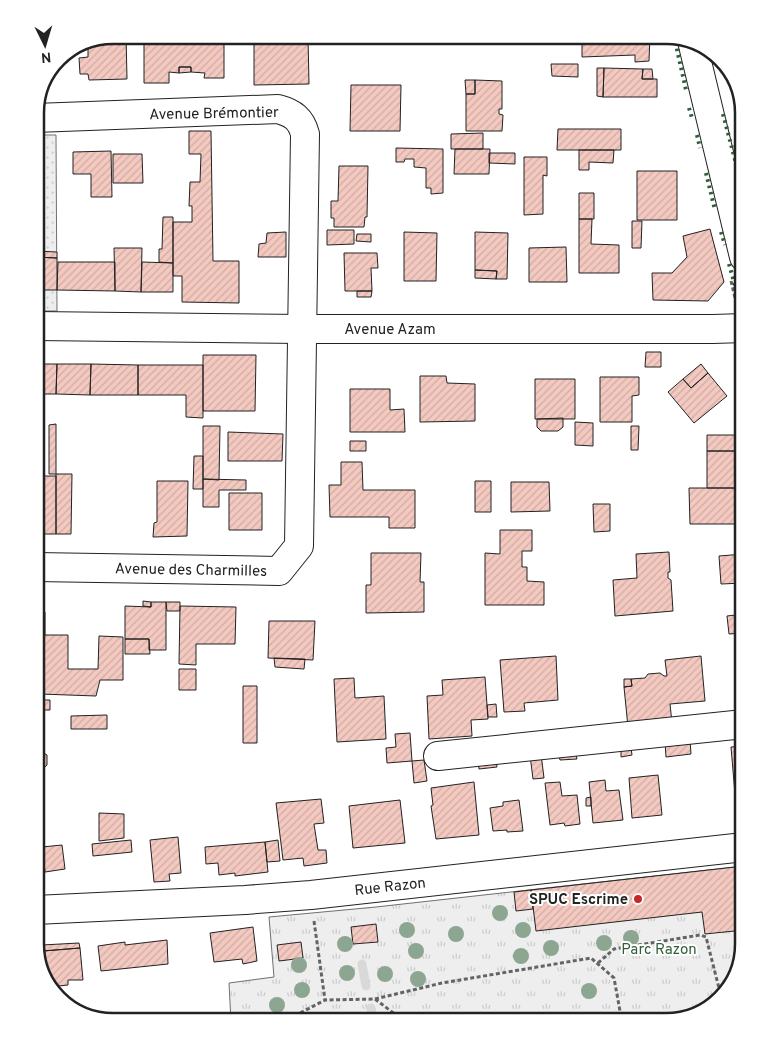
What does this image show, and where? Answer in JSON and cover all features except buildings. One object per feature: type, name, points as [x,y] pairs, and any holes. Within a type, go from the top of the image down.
[{"type":"street","points":[[694,50],[735,195]]},
{"type":"street","name":"Avenue Brémontier","points":[[44,118],[278,109],[297,117],[303,124],[305,134],[303,329]]},
{"type":"street","name":"Avenue Azam","points":[[44,326],[303,329],[735,328]]},
{"type":"street","name":"Avenue des Charmilles","points":[[44,567],[279,571],[299,546],[303,329]]},
{"type":"street","points":[[438,756],[735,725]]},
{"type":"street","name":"Rue Razon","points":[[44,910],[310,895],[735,848]]},
{"type":"path","points":[[310,895],[325,1000]]},
{"type":"path","points":[[598,963],[614,949],[700,935],[706,937],[719,988]]},
{"type":"path","points":[[300,1013],[325,1000],[375,999],[442,983],[591,958],[614,978],[620,1013]]},
{"type":"path","points":[[375,999],[393,1013]]},
{"type":"green space","points":[[44,135],[56,135],[57,311],[44,311]]},
{"type":"green space","name":"Parc Razon","points":[[735,867],[735,953],[726,979],[715,993],[693,1008],[675,1013],[231,1013],[229,983],[274,977],[269,917]]},
{"type":"waterway","points":[[362,964],[366,986]]},
{"type":"waterway","points":[[371,1008],[372,1013]]},
{"type":"hedge","points":[[676,45],[686,90]]},
{"type":"hedge","points":[[689,108],[692,118]]},
{"type":"hedge","points":[[723,114],[735,160]]},
{"type":"hedge","points":[[697,135],[700,148]]},
{"type":"hedge","points":[[706,173],[715,210]]},
{"type":"hedge","points":[[721,232],[725,245]]},
{"type":"hedge","points":[[729,264],[735,285]]},
{"type":"place","name":"SPUC Escrime","points":[[638,899]]}]
